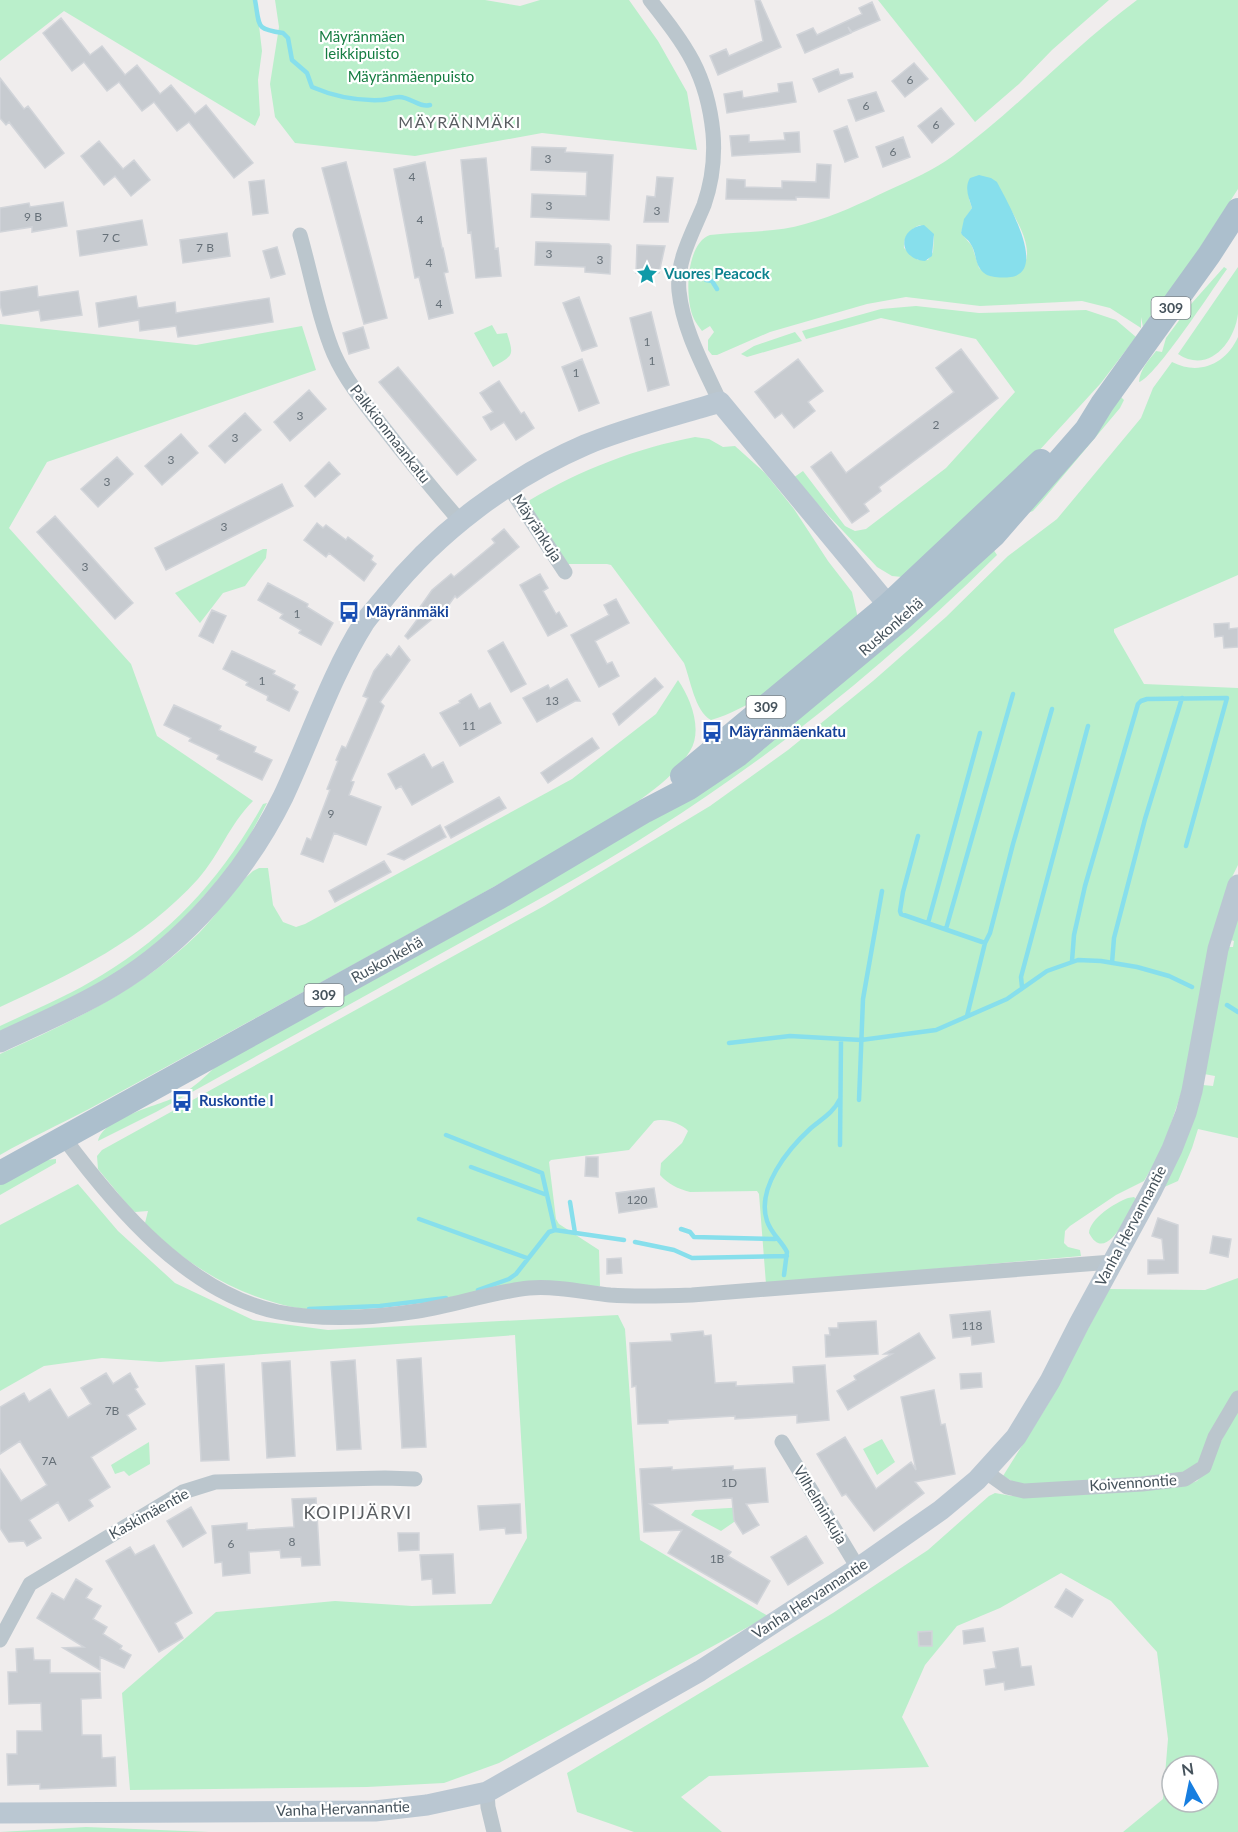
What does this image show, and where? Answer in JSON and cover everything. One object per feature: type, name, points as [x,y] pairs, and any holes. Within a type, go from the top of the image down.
[{"type":"main road","name":"Ruskonkehä","points":[[0,1173],[500,897],[645,811],[681,777],[894,613],[1022,479],[1102,404],[1203,264],[1238,210]]},
{"type":"street","points":[[650,0],[679,37],[695,64],[708,96],[714,149],[711,177],[708,194],[684,253],[679,291],[687,326],[720,402],[894,613]]},
{"type":"street","name":"Palkkionmaankatu","points":[[300,235],[327,333],[344,373],[401,450],[461,522]]},
{"type":"street","points":[[0,1042],[75,1008],[115,985],[159,953],[184,931],[213,900],[236,873],[282,799],[340,669],[364,623],[396,583],[430,548],[508,485],[586,445],[720,402]]},
{"type":"street","name":"Mäyränkuja","points":[[508,485],[565,572]]},
{"type":"street","name":"Vanha Hervannantie","points":[[0,1813],[375,1811],[427,1805],[487,1792],[700,1671],[858,1568],[941,1510],[986,1472],[1016,1437],[1050,1381],[1172,1149],[1186,1113],[1197,1069],[1218,949],[1238,885]]},
{"type":"street","points":[[64,1138],[133,1223],[166,1253],[202,1279],[237,1298],[277,1311],[314,1316],[354,1317],[417,1311],[527,1288],[550,1287],[645,1297],[692,1295],[1112,1262]]},
{"type":"street","name":"Koivennontie","points":[[986,1472],[1007,1487],[1024,1491],[1185,1479],[1204,1467],[1215,1437],[1238,1398]]},
{"type":"street","name":"Vilhelminkuja","points":[[782,1442],[858,1568]]},
{"type":"street","name":"Kaskimäentie","points":[[0,1640],[30,1584],[183,1492],[215,1482],[415,1479]]},
{"type":"street","points":[[487,1792],[494,1832]]},
{"type":"green space","points":[[0,0],[256,0],[262,51],[258,80],[260,115],[255,126],[64,11],[0,61]]},
{"type":"green space","name":"Mäyränmäenpuisto","points":[[275,0],[485,0],[520,6],[540,0],[629,0],[658,41],[687,92],[697,150],[542,133],[415,156],[295,143],[275,117],[270,84],[279,27]]},
{"type":"green space","points":[[878,0],[1109,0],[975,122]]},
{"type":"green space","points":[[1137,0],[1238,0],[1238,189],[1190,263],[1143,327],[1141,317],[1141,328],[1110,308],[1082,301],[980,306],[906,297],[867,304],[770,332],[717,355],[712,355],[708,350],[708,340],[714,332],[710,326],[702,331],[694,319],[689,299],[689,272],[696,249],[702,240],[710,235],[782,229],[816,221],[914,179],[953,156],[977,137]],"holes":[[[969,199],[1006,202],[1014,215],[1025,240],[1027,256],[1021,269],[1011,277],[990,276],[979,268],[972,246],[961,233],[966,217],[972,208]],[[920,225],[934,236],[933,252],[928,260],[918,260],[904,248],[908,234]]]},
{"type":"green space","points":[[1224,267],[1227,269],[1184,331],[1158,365],[1139,382],[1148,361],[1156,351],[1162,352],[1166,338],[1192,303]]},
{"type":"green space","points":[[1238,267],[1238,314],[1236,325],[1225,345],[1218,353],[1199,360],[1178,354]]},
{"type":"green space","points":[[916,306],[979,313],[1086,310],[1116,320],[1136,337],[1101,383],[1025,466],[902,577],[892,576],[877,567],[793,478],[803,471],[845,526],[855,531],[866,529],[946,468],[1015,392],[976,339],[881,318],[806,339],[802,331],[881,309]]},
{"type":"green space","points":[[0,324],[196,345],[302,326],[316,370],[47,462],[9,528],[131,664],[157,736],[253,801],[237,820],[198,879],[154,920],[80,968],[0,1007]]},
{"type":"green space","points":[[492,325],[497,334],[507,333],[511,346],[509,357],[493,367],[474,333]]},
{"type":"green space","points":[[795,332],[802,341],[747,357],[741,354],[754,346]]},
{"type":"green space","points":[[1238,337],[1238,575],[1114,629],[1114,632],[1144,684],[1238,688],[1238,865],[1231,879],[1182,1091],[1162,1150],[1144,1181],[1116,1195],[1065,1231],[1064,1243],[1068,1247],[1080,1250],[1081,1256],[766,1284],[759,1194],[757,1191],[690,1192],[666,1181],[660,1175],[661,1163],[682,1143],[688,1131],[677,1124],[658,1120],[654,1121],[629,1150],[549,1162],[556,1219],[559,1224],[599,1250],[600,1286],[477,1293],[420,1303],[361,1309],[305,1309],[251,1295],[212,1276],[194,1264],[160,1238],[145,1223],[148,1211],[135,1212],[131,1209],[98,1169],[97,1156],[102,1150],[544,906],[710,806],[788,750],[873,681],[946,617],[1008,556],[1057,519],[1141,418],[1153,388],[1172,362],[1192,368],[1211,365],[1226,354]]},
{"type":"green space","points":[[1121,397],[1124,400],[1120,408],[1033,511],[1023,515]]},
{"type":"green space","points":[[695,437],[709,439],[723,447],[735,446],[765,473],[794,509],[828,561],[852,592],[857,614],[857,617],[771,690],[732,712],[711,720],[705,716],[697,702],[684,663],[611,565],[568,564],[528,504],[530,500],[549,489],[610,461],[652,447]]},
{"type":"green space","points":[[267,549],[266,558],[245,586],[223,593],[200,623],[175,593]]},
{"type":"green space","points":[[993,549],[997,555],[894,651],[786,739],[673,819],[552,892],[156,1112],[98,1141],[102,1132],[122,1118],[182,1094],[215,1067],[489,916],[684,801]]},
{"type":"green space","points":[[678,680],[694,715],[694,743],[669,777],[640,800],[474,898],[89,1109],[0,1155],[0,1054],[80,1016],[153,972],[199,933],[253,871],[268,868],[273,905],[283,922],[296,927],[305,924],[572,779],[656,714]]},
{"type":"green space","points":[[267,803],[238,858],[168,936],[107,981],[0,1034],[0,1026],[90,982],[128,958],[174,921],[213,878],[248,830],[263,804]]},
{"type":"green space","points":[[1238,908],[1238,1138],[1198,1129],[1178,1181],[1162,1188],[1203,1085],[1213,1086],[1215,1076],[1204,1074],[1218,984],[1229,947],[1233,947],[1234,941],[1231,940]]},
{"type":"green space","points":[[56,1159],[56,1163],[0,1195],[0,1184],[45,1160]]},
{"type":"green space","points":[[78,1184],[118,1231],[175,1283],[253,1320],[328,1330],[618,1315],[625,1329],[640,1540],[768,1616],[499,1763],[444,1783],[367,1787],[130,1790],[122,1693],[216,1612],[335,1601],[412,1606],[491,1604],[527,1538],[515,1335],[160,1362],[102,1358],[44,1366],[0,1391],[0,1225]]},
{"type":"green space","points":[[1128,1198],[1136,1199],[1123,1224],[1109,1240],[1103,1243],[1096,1242],[1089,1233],[1090,1227],[1110,1207]]},
{"type":"green space","points":[[1238,1278],[1238,1393],[1197,1464],[1191,1470],[1170,1477],[1019,1485],[1003,1476],[1048,1404],[1109,1289],[1205,1290]]},
{"type":"green space","points":[[1238,1408],[1238,1832],[1123,1832],[1160,1801],[1160,1814],[1220,1814],[1220,1754],[1167,1754],[1168,1739],[1157,1652],[1111,1601],[1061,1573],[1000,1608],[957,1626],[925,1665],[902,1717],[929,1767],[709,1776],[681,1797],[722,1832],[634,1832],[577,1812],[567,1773],[833,1613],[928,1550],[989,1496],[995,1493],[1012,1496],[1181,1487],[1197,1481],[1207,1469]]},
{"type":"green space","points":[[882,1439],[895,1462],[877,1475],[863,1449]]},
{"type":"green space","points":[[149,1442],[150,1464],[129,1476],[124,1471],[115,1474],[111,1465]]},
{"type":"green space","points":[[746,1507],[747,1513],[721,1531],[691,1515],[695,1510]]},
{"type":"green space","points":[[86,1827],[209,1832],[0,1832]]},
{"type":"water","points":[[979,175],[997,182],[1021,233],[1026,262],[1022,272],[1011,277],[993,277],[984,273],[972,247],[961,233],[964,219],[972,208],[968,182],[970,178]]},
{"type":"water","points":[[924,225],[934,234],[932,256],[925,261],[910,255],[904,243],[909,232],[915,227]]},
{"type":"building","points":[[755,0],[760,0],[781,47],[718,75],[710,56],[726,49],[729,56],[763,41]]},
{"type":"building","points":[[872,2],[880,20],[852,32],[848,27],[851,33],[805,53],[797,35],[813,28],[817,35],[862,14],[859,8]]},
{"type":"building","points":[[61,18],[90,55],[102,46],[125,75],[137,65],[160,94],[171,85],[195,114],[206,105],[253,163],[234,178],[189,122],[177,131],[154,102],[142,111],[119,82],[107,91],[84,62],[72,71],[43,33]]},
{"type":"building","points":[[914,63],[928,79],[905,97],[892,81]]},
{"type":"building","points":[[838,69],[840,75],[852,73],[853,77],[819,92],[813,79]]},
{"type":"building","points":[[0,78],[24,109],[28,106],[64,153],[45,168],[9,122],[6,125],[0,118]]},
{"type":"building","points":[[792,82],[796,102],[727,113],[724,94],[742,91],[743,98],[779,92],[778,84]]},
{"type":"building","points":[[876,92],[884,111],[856,121],[848,100]]},
{"type":"building","points":[[941,108],[954,124],[932,143],[918,126]]},
{"type":"building","points":[[847,126],[858,157],[845,162],[834,131]]},
{"type":"building","points":[[799,132],[800,152],[732,156],[730,136],[749,135],[749,142],[785,140],[784,133]]},
{"type":"building","points":[[903,137],[910,157],[883,167],[876,147]]},
{"type":"building","points":[[99,141],[123,169],[134,160],[150,180],[131,196],[115,176],[104,185],[81,156]]},
{"type":"building","points":[[532,147],[566,148],[565,152],[613,155],[609,220],[531,217],[532,194],[586,196],[587,172],[531,170]]},
{"type":"building","points":[[486,158],[495,249],[498,248],[501,276],[476,278],[471,232],[468,233],[461,160]]},
{"type":"building","points":[[346,162],[387,318],[364,324],[322,168]]},
{"type":"building","points":[[425,162],[448,272],[444,273],[453,313],[429,319],[419,277],[415,278],[394,169]]},
{"type":"building","points":[[817,164],[831,165],[829,198],[726,199],[727,179],[745,180],[745,187],[782,188],[782,181],[816,182]]},
{"type":"building","points":[[657,177],[673,178],[668,222],[644,222],[647,196],[655,197]]},
{"type":"building","points":[[264,180],[268,213],[253,215],[249,182]]},
{"type":"building","points":[[63,202],[67,226],[32,232],[32,227],[0,232],[0,208],[29,203],[30,207]]},
{"type":"building","points":[[142,220],[147,245],[80,256],[77,231]]},
{"type":"building","points":[[227,233],[230,256],[183,263],[180,240]]},
{"type":"building","points":[[536,242],[609,244],[611,246],[610,274],[585,272],[585,267],[535,265]]},
{"type":"building","points":[[637,245],[665,246],[659,273],[636,273]]},
{"type":"building","points":[[277,247],[285,274],[271,278],[263,251]]},
{"type":"building","points":[[37,286],[38,297],[78,291],[82,315],[41,321],[39,310],[3,316],[0,292]]},
{"type":"building","points":[[136,296],[138,308],[175,302],[176,313],[269,298],[273,322],[178,337],[176,326],[140,331],[139,320],[99,327],[96,303]]},
{"type":"building","points":[[579,297],[597,346],[582,351],[563,303]]},
{"type":"building","points":[[651,312],[669,385],[648,391],[630,318]]},
{"type":"building","points":[[363,327],[369,348],[349,354],[343,333]]},
{"type":"building","points":[[961,349],[998,398],[879,487],[881,491],[864,504],[869,511],[852,523],[811,467],[831,452],[846,473],[954,392],[936,368]]},
{"type":"building","points":[[582,359],[599,403],[579,411],[562,367]]},
{"type":"building","points":[[798,359],[823,391],[808,402],[815,411],[794,428],[782,413],[775,418],[755,392]]},
{"type":"building","points":[[398,367],[476,460],[457,475],[379,382]]},
{"type":"building","points":[[499,381],[521,414],[524,412],[534,428],[516,440],[504,422],[491,430],[483,417],[493,412],[480,393]]},
{"type":"building","points":[[309,390],[326,409],[290,441],[274,422]]},
{"type":"building","points":[[245,413],[261,430],[225,463],[209,446]]},
{"type":"building","points":[[181,434],[198,453],[162,485],[145,466]]},
{"type":"building","points":[[117,457],[133,474],[98,507],[81,489]]},
{"type":"building","points":[[329,462],[340,474],[315,497],[305,486]]},
{"type":"building","points":[[282,484],[293,506],[166,570],[155,548]]},
{"type":"building","points":[[55,516],[133,603],[115,619],[37,532]]},
{"type":"building","points":[[317,523],[323,528],[326,525],[346,540],[348,537],[373,556],[371,560],[376,564],[364,581],[329,553],[326,557],[304,540]]},
{"type":"building","points":[[504,529],[519,547],[457,598],[455,596],[448,606],[408,639],[405,636],[422,613],[418,610],[432,590],[451,574],[454,577],[495,543],[492,539]]},
{"type":"building","points":[[540,574],[548,588],[543,591],[556,614],[559,612],[567,626],[548,636],[520,585]]},
{"type":"building","points":[[268,583],[308,604],[307,607],[333,623],[321,645],[299,633],[301,630],[280,618],[283,614],[258,600]]},
{"type":"building","points":[[616,599],[629,623],[595,641],[607,664],[612,662],[619,676],[599,687],[571,635],[609,615],[604,605]]},
{"type":"building","points":[[212,610],[226,616],[213,643],[199,636]]},
{"type":"building","points":[[1229,623],[1229,629],[1238,628],[1238,647],[1224,648],[1223,636],[1215,637],[1214,624]]},
{"type":"building","points":[[503,642],[526,684],[511,692],[488,651]]},
{"type":"building","points":[[399,646],[410,660],[380,702],[384,706],[351,781],[354,782],[349,795],[381,807],[366,845],[334,833],[323,862],[301,854],[307,838],[311,840],[330,790],[327,789],[342,746],[346,748],[368,698],[363,696],[374,671],[387,654],[391,657]]},
{"type":"building","points":[[232,651],[275,671],[273,674],[295,685],[293,689],[298,692],[289,711],[267,700],[268,696],[246,685],[248,682],[223,669]]},
{"type":"building","points":[[655,678],[663,687],[619,725],[613,714]]},
{"type":"building","points":[[567,679],[580,701],[575,701],[537,722],[523,698],[548,685],[550,689]]},
{"type":"building","points":[[471,694],[479,709],[490,703],[501,723],[460,746],[440,713],[460,703],[459,701]]},
{"type":"building","points":[[174,705],[221,726],[219,730],[256,747],[254,752],[272,760],[262,780],[217,759],[219,755],[189,741],[191,738],[164,725]]},
{"type":"building","points":[[592,738],[599,748],[548,783],[541,773]]},
{"type":"building","points":[[424,754],[432,768],[443,762],[453,782],[412,805],[401,786],[396,789],[388,774]]},
{"type":"building","points":[[499,797],[506,808],[451,838],[445,827]]},
{"type":"building","points":[[440,825],[446,837],[404,860],[388,854]]},
{"type":"building","points":[[384,861],[391,872],[335,902],[329,891]]},
{"type":"building","points":[[586,1157],[598,1157],[598,1177],[585,1176]]},
{"type":"building","points":[[654,1188],[657,1207],[619,1213],[616,1193]]},
{"type":"building","points":[[1158,1218],[1178,1225],[1178,1273],[1148,1274],[1148,1260],[1164,1260],[1162,1239],[1152,1236]]},
{"type":"building","points":[[1213,1236],[1231,1239],[1228,1257],[1210,1253]]},
{"type":"building","points":[[621,1258],[622,1273],[607,1274],[607,1259]]},
{"type":"building","points":[[990,1311],[994,1342],[972,1345],[971,1336],[953,1338],[950,1315]]},
{"type":"building","points":[[876,1321],[878,1354],[826,1357],[825,1335],[830,1335],[829,1328],[838,1328],[838,1323]]},
{"type":"building","points":[[703,1331],[704,1336],[711,1335],[715,1383],[736,1382],[736,1386],[794,1383],[793,1367],[825,1365],[829,1420],[797,1423],[797,1415],[735,1419],[735,1416],[638,1424],[636,1386],[632,1387],[630,1343],[672,1341],[671,1334]]},
{"type":"building","points":[[919,1333],[935,1358],[848,1410],[837,1391],[856,1380],[854,1376],[892,1354],[884,1354]]},
{"type":"building","points":[[421,1358],[426,1447],[402,1448],[397,1360]]},
{"type":"building","points":[[355,1360],[361,1449],[337,1450],[331,1362]]},
{"type":"building","points":[[290,1361],[295,1456],[267,1458],[262,1363]]},
{"type":"building","points":[[224,1364],[229,1460],[201,1461],[196,1366]]},
{"type":"building","points":[[106,1373],[113,1384],[130,1373],[138,1387],[135,1389],[145,1404],[127,1415],[136,1429],[91,1457],[110,1487],[89,1500],[93,1506],[69,1521],[58,1502],[29,1520],[41,1538],[27,1546],[24,1541],[9,1542],[0,1528],[0,1469],[21,1501],[47,1485],[20,1441],[0,1454],[0,1407],[24,1393],[29,1402],[50,1389],[68,1418],[91,1404],[81,1388]]},
{"type":"building","points":[[981,1373],[982,1387],[961,1389],[960,1374]]},
{"type":"building","points":[[934,1390],[941,1425],[945,1424],[955,1474],[915,1482],[924,1493],[874,1531],[846,1494],[842,1496],[817,1454],[845,1437],[876,1489],[911,1462],[916,1470],[901,1397]]},
{"type":"building","points":[[733,1466],[733,1470],[765,1468],[768,1502],[746,1504],[759,1525],[743,1534],[734,1520],[732,1498],[650,1504],[731,1552],[728,1556],[770,1581],[757,1604],[668,1553],[682,1530],[644,1532],[640,1469],[672,1467],[672,1470]]},
{"type":"building","points":[[316,1498],[320,1565],[302,1566],[301,1557],[281,1558],[280,1550],[249,1552],[250,1573],[223,1576],[222,1562],[215,1563],[212,1526],[247,1523],[247,1530],[294,1527],[292,1499]]},
{"type":"building","points":[[520,1504],[521,1533],[506,1534],[505,1528],[480,1530],[478,1506]]},
{"type":"building","points":[[191,1507],[206,1533],[183,1547],[167,1521]]},
{"type":"building","points":[[398,1533],[419,1533],[419,1550],[399,1551]]},
{"type":"building","points":[[806,1536],[823,1563],[788,1585],[771,1557]]},
{"type":"building","points":[[154,1545],[192,1613],[175,1623],[183,1638],[159,1652],[106,1561],[130,1547],[135,1555]]},
{"type":"building","points":[[453,1554],[455,1593],[433,1594],[432,1579],[422,1580],[420,1555]]},
{"type":"building","points":[[76,1579],[92,1589],[86,1598],[101,1606],[93,1619],[107,1627],[103,1634],[122,1646],[120,1649],[131,1655],[124,1668],[100,1657],[100,1670],[63,1648],[84,1647],[37,1618],[52,1593],[64,1600]]},
{"type":"building","points":[[1066,1589],[1083,1600],[1072,1617],[1055,1607]]},
{"type":"building","points":[[983,1628],[985,1641],[964,1644],[963,1631]]},
{"type":"building","points":[[932,1631],[932,1646],[919,1646],[918,1632]]},
{"type":"building","points":[[33,1648],[34,1660],[50,1660],[50,1673],[100,1673],[101,1698],[81,1699],[82,1735],[101,1735],[102,1758],[115,1757],[116,1786],[40,1789],[40,1784],[8,1785],[7,1754],[17,1754],[17,1731],[42,1731],[41,1703],[9,1704],[8,1672],[17,1672],[16,1649]]},
{"type":"building","points":[[1018,1648],[1021,1667],[1031,1666],[1034,1685],[1005,1690],[1004,1682],[986,1685],[984,1670],[996,1668],[993,1652]]},
{"type":"waterway","points":[[255,0],[260,25],[268,30],[283,33],[288,38],[292,60],[307,73],[312,87],[355,99],[381,100],[399,97],[422,105],[430,105]]},
{"type":"waterway","points":[[706,280],[712,281],[717,289]]},
{"type":"waterway","points":[[946,929],[1013,694]]},
{"type":"waterway","points":[[1112,963],[1114,938],[1145,819],[1182,698]]},
{"type":"waterway","points":[[1072,961],[1074,935],[1085,886],[1138,704],[1147,699],[1227,698],[1186,846]]},
{"type":"waterway","points":[[985,943],[990,933],[1052,709]]},
{"type":"waterway","points":[[1022,987],[1021,977],[1088,726]]},
{"type":"waterway","points":[[928,923],[980,733]]},
{"type":"waterway","points":[[918,836],[900,911],[901,914],[985,943],[967,1016]]},
{"type":"waterway","points":[[859,1100],[863,999],[882,891]]},
{"type":"waterway","points":[[729,1043],[790,1036],[861,1040],[936,1030],[1007,999],[1047,971],[1078,960],[1137,967],[1169,976],[1192,987]]},
{"type":"waterway","points":[[1227,1005],[1238,1012]]},
{"type":"waterway","points":[[840,1145],[841,1039]]},
{"type":"waterway","points":[[784,1275],[787,1252],[769,1226],[765,1208],[770,1183],[776,1170],[793,1147],[831,1112],[840,1099]]},
{"type":"waterway","points":[[446,1135],[542,1173],[555,1230],[624,1240]]},
{"type":"waterway","points":[[471,1167],[547,1195]]},
{"type":"waterway","points":[[570,1202],[575,1233]]},
{"type":"waterway","points":[[419,1219],[527,1258]]},
{"type":"waterway","points":[[681,1229],[690,1232],[694,1237],[775,1239]]},
{"type":"waterway","points":[[478,1290],[509,1279],[516,1274],[549,1232],[555,1230]]},
{"type":"waterway","points":[[635,1242],[674,1250],[692,1258],[787,1256]]},
{"type":"waterway","points":[[309,1309],[380,1306],[446,1298]]},
{"type":"place","name":"Vuores Peacock","points":[[647,274]]},
{"type":"place","name":"Mäyränmäki","points":[[349,612]]},
{"type":"place","name":"Mäyränmäenkatu","points":[[712,732]]},
{"type":"place","name":"Ruskontie I","points":[[182,1101]]},
{"type":"district","name":"MÄYRÄNMÄKI","points":[[460,122]]},
{"type":"district","name":"KOIPIJÄRVI","points":[[358,1513]]},
{"type":"park label","name":"Mäyränmäen leikkipuisto","points":[[362,46]]}]
